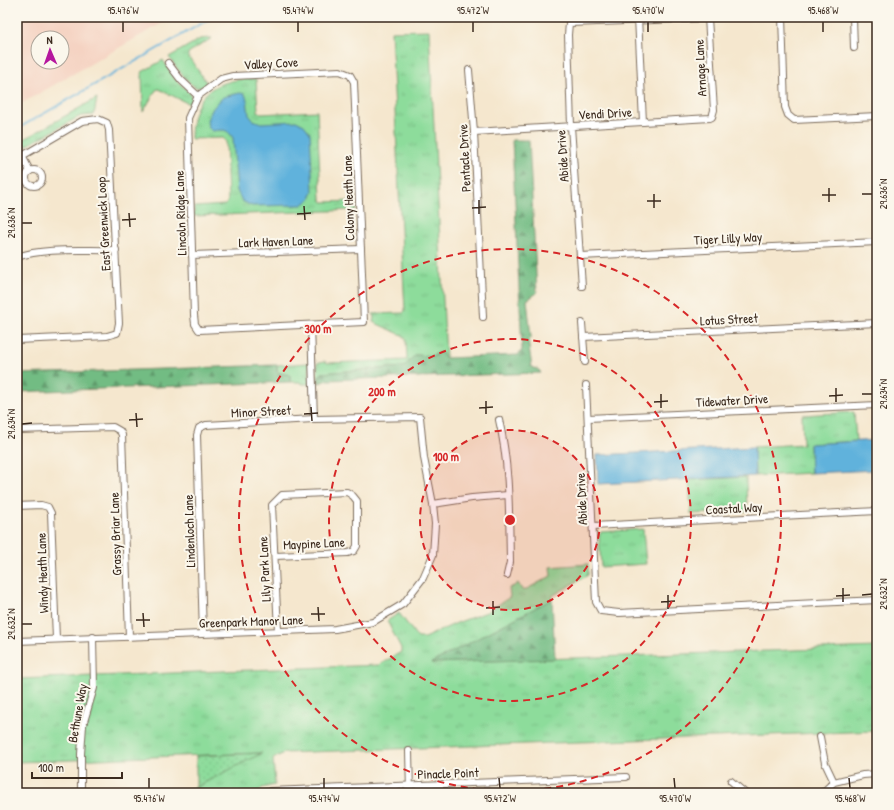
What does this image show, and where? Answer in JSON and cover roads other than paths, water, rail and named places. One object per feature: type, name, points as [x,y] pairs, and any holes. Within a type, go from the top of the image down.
[{"type":"street","points":[[782,17],[784,107],[788,115],[794,120],[877,116]]},
{"type":"street","points":[[853,17],[854,48]]},
{"type":"street","points":[[643,122],[638,18],[708,18]]},
{"type":"street","name":"Abide Drive","points":[[582,286],[571,126],[568,35],[569,23],[638,18]]},
{"type":"street","name":"Arnage Lane","points":[[708,18],[714,110],[712,117]]},
{"type":"street","points":[[168,63],[181,80],[198,96]]},
{"type":"street","name":"Pentacle Drive","points":[[469,70],[474,132],[482,317]]},
{"type":"street","name":"Valley Cove","points":[[198,96],[221,79],[233,76],[340,71],[350,75]]},
{"type":"street","name":"Colony Heath Lane","points":[[311,325],[364,322],[354,82],[350,75]]},
{"type":"street","name":"Lincoln Ridge Lane","points":[[198,96],[188,118],[195,324],[199,330],[311,325]]},
{"type":"street","name":"Vendi Drive","points":[[474,132],[712,117]]},
{"type":"street","name":"East Greenwick Loop","points":[[17,340],[107,336],[117,333],[119,323],[109,130],[107,124],[98,119],[82,121],[20,158]]},
{"type":"street","points":[[20,158],[30,171]]},
{"type":"street","name":"Tiger Lilly Way","points":[[580,256],[877,242]]},
{"type":"street","name":"Lark Haven Lane","points":[[192,255],[361,249]]},
{"type":"street","points":[[17,257],[31,253],[116,250]]},
{"type":"street","points":[[582,323],[584,362]]},
{"type":"street","name":"Lotus Street","points":[[583,337],[877,323]]},
{"type":"street","points":[[311,325],[314,419]]},
{"type":"street","name":"Abide Drive","points":[[586,385],[596,602],[601,610],[618,613],[877,600]]},
{"type":"street","name":"Tidewater Drive","points":[[588,418],[877,405]]},
{"type":"street","name":"Minor Street","points":[[199,428],[206,425],[314,419],[420,417]]},
{"type":"street","name":"Greenpark Manor Lane","points":[[17,641],[335,629],[373,622],[403,604],[423,578],[433,555],[435,524],[433,504],[424,458],[420,417]]},
{"type":"street","points":[[499,420],[504,442],[507,467],[510,562],[506,576]]},
{"type":"street","name":"Grassy Briar Lane","points":[[17,430],[113,427],[120,431],[122,435],[130,637]]},
{"type":"street","name":"Lindenloch Lane","points":[[199,428],[197,435],[203,634]]},
{"type":"street","name":"Lily Park Lane","points":[[278,631],[272,505],[282,495],[347,492],[357,501],[356,546],[354,551]]},
{"type":"street","points":[[433,504],[472,498],[508,495]]},
{"type":"street","name":"Windy Heath Lane","points":[[17,506],[41,505],[48,507],[51,513],[56,639]]},
{"type":"street","name":"Coastal Way","points":[[593,526],[877,511]]},
{"type":"street","name":"Maypine Lane","points":[[275,556],[348,553],[354,551]]},
{"type":"street","name":"Bethune Way","points":[[82,793],[81,754],[83,725],[94,688],[93,637]]},
{"type":"street","points":[[820,737],[826,763],[834,782]]},
{"type":"street","points":[[409,751],[410,793]]},
{"type":"street","points":[[822,793],[834,782],[863,775],[877,774]]},
{"type":"street","name":"Pinacle Point","points":[[267,792],[333,791],[410,786],[626,777]]},
{"type":"street","points":[[731,781],[745,793]]},
{"type":"water","points":[[240,93],[245,94],[249,115],[253,120],[261,123],[296,121],[304,125],[310,133],[313,191],[310,199],[302,205],[252,206],[242,201],[237,191],[233,138],[227,131],[224,130],[212,131],[208,127],[207,120],[213,108],[223,97]]},
{"type":"water","points":[[877,440],[877,470],[811,473],[810,444]]},
{"type":"water","points":[[754,447],[755,476],[598,484],[597,455]]},
{"type":"waterway","points":[[17,129],[213,17]]}]
